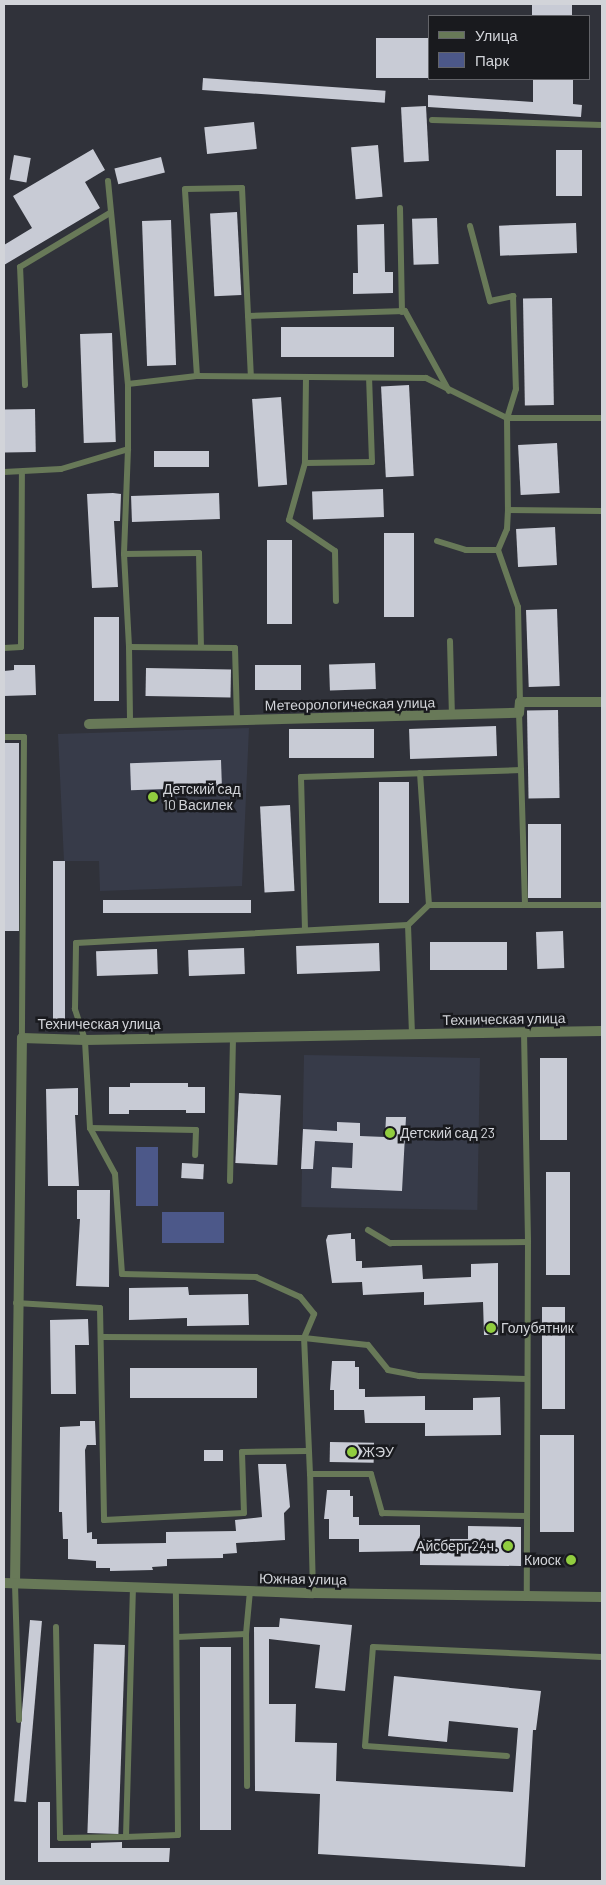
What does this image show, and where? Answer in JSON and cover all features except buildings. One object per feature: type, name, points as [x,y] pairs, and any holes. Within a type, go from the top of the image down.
[{"type":"street","points":[[519,713],[520,702],[602,702]]},
{"type":"street","name":"Метеорологическая улица","points":[[89,724],[519,713]]},
{"type":"street","name":"Техническая улица","points":[[15,1584],[16,1302],[22,1038],[85,1040],[602,1031]]},
{"type":"street","name":"Южная улица","points":[[4,1583],[313,1593],[602,1597]]},
{"type":"lane","points":[[432,120],[602,125]]},
{"type":"lane","points":[[108,181],[128,384],[128,449],[124,554],[129,647],[130,723]]},
{"type":"lane","points":[[196,376],[185,189],[242,188],[251,376]]},
{"type":"lane","points":[[400,208],[402,312]]},
{"type":"lane","points":[[25,385],[20,267],[110,213]]},
{"type":"lane","points":[[470,226],[490,301],[513,296],[516,389],[507,418],[507,529],[498,550],[518,607],[520,702]]},
{"type":"lane","points":[[248,316],[405,312],[450,392]]},
{"type":"lane","points":[[128,384],[196,376],[426,378],[450,392],[507,418],[602,418]]},
{"type":"lane","points":[[306,377],[305,463],[289,520],[335,551],[336,601]]},
{"type":"lane","points":[[305,463],[372,462],[369,378]]},
{"type":"lane","points":[[4,472],[61,469],[128,449]]},
{"type":"lane","points":[[4,648],[21,647],[22,472]]},
{"type":"lane","points":[[508,510],[602,511]]},
{"type":"lane","points":[[437,541],[466,550],[498,550]]},
{"type":"lane","points":[[124,554],[199,553],[201,647]]},
{"type":"lane","points":[[450,641],[452,715]]},
{"type":"lane","points":[[129,647],[235,648],[236,720]]},
{"type":"lane","points":[[519,713],[525,905]]},
{"type":"lane","points":[[4,737],[24,737],[22,1038]]},
{"type":"lane","points":[[305,930],[301,777],[521,770]]},
{"type":"lane","points":[[420,773],[429,904]]},
{"type":"lane","points":[[313,1593],[304,1338],[314,1314],[300,1297],[256,1277],[122,1274],[115,1174],[90,1128],[85,1040],[75,1009],[76,943],[408,925],[429,904],[602,905]]},
{"type":"lane","points":[[408,925],[412,1034]]},
{"type":"lane","points":[[524,1032],[528,1242],[527,1597]]},
{"type":"lane","points":[[230,1181],[233,1037]]},
{"type":"lane","points":[[90,1128],[196,1130],[195,1155]]},
{"type":"lane","points":[[368,1230],[390,1244],[528,1242]]},
{"type":"lane","points":[[16,1302],[100,1308],[104,1520],[244,1513],[242,1452],[307,1451]]},
{"type":"lane","points":[[101,1337],[304,1338],[368,1345],[388,1370],[404,1373],[527,1379]]},
{"type":"lane","points":[[310,1474],[371,1474],[382,1513],[527,1516]]},
{"type":"lane","points":[[15,1584],[19,1720]]},
{"type":"lane","points":[[126,1837],[133,1587]]},
{"type":"lane","points":[[56,1627],[60,1838],[178,1835],[176,1589]]},
{"type":"lane","points":[[247,1786],[246,1634],[250,1591]]},
{"type":"lane","points":[[176,1637],[246,1634]]},
{"type":"lane","points":[[507,1756],[365,1746],[372,1647],[602,1658]]},
{"type":"shaded area","name":"Детский сад 10 Василек","points":[[249,728],[242,886],[100,891],[99,861],[64,861],[58,734]]},
{"type":"shaded area","name":"Детский сад 23","points":[[304,1055],[480,1058],[477,1210],[301,1207]]},
{"type":"green space","points":[[136,1147],[158,1147],[158,1206],[136,1206]]},
{"type":"green space","points":[[162,1212],[224,1212],[224,1243],[162,1243]]},
{"type":"place","name":"Детский сад 10 Василек","points":[[153,797]]},
{"type":"place","name":"Детский сад 23","points":[[390,1133]]},
{"type":"place","name":"Голубятник","points":[[491,1328]]},
{"type":"place","name":"ЖЭУ","points":[[352,1452]]},
{"type":"place","name":"Айсберг 24ч.","points":[[508,1546]]},
{"type":"place","name":"Киоск","points":[[571,1560]]}]
